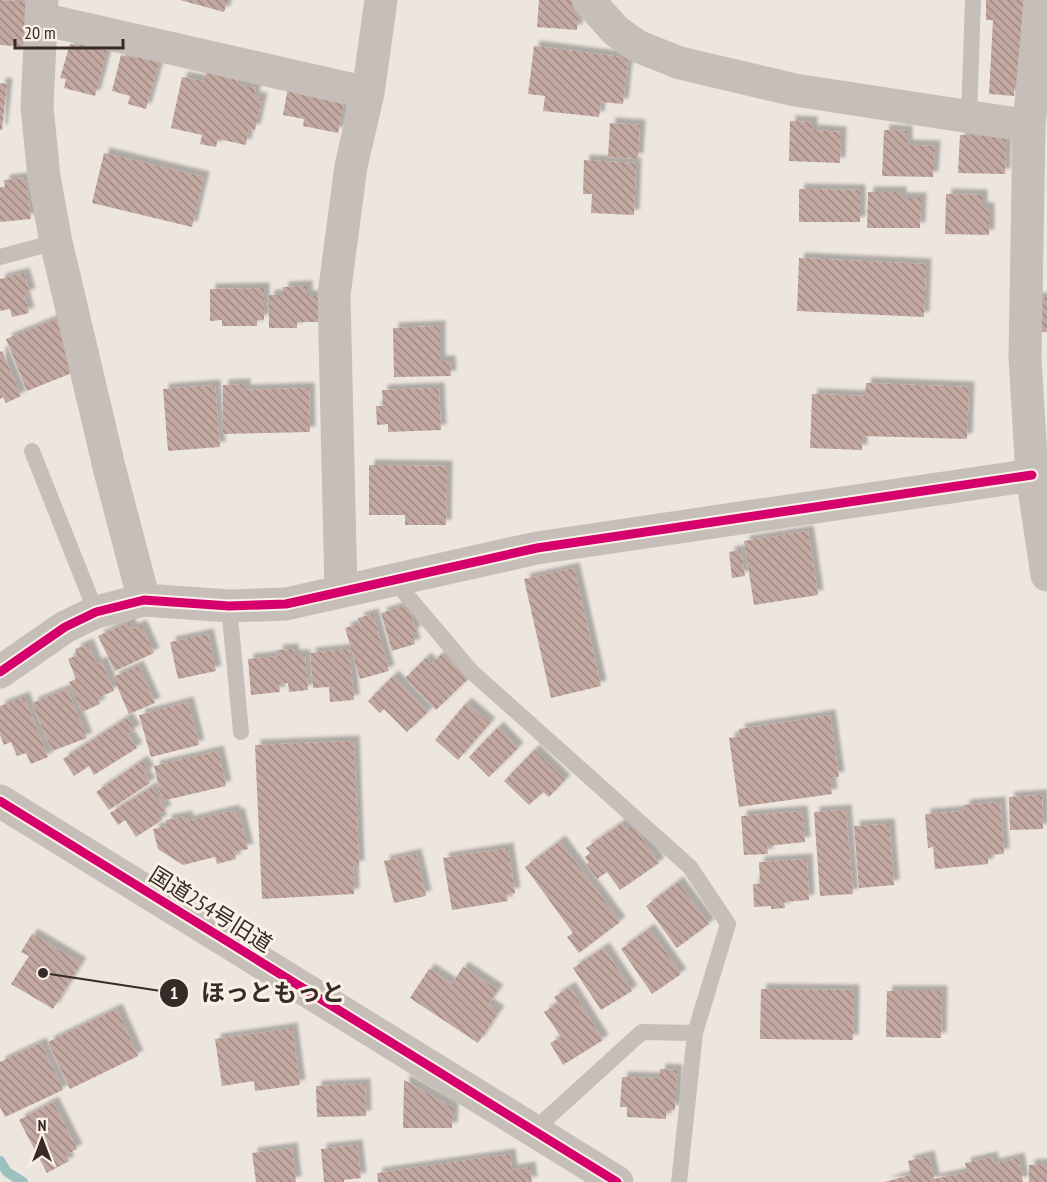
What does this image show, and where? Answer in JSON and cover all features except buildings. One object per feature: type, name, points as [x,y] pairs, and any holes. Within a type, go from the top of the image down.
[{"type":"street","points":[[341,591],[334,295],[351,166],[368,93],[381,0]]},
{"type":"street","points":[[588,0],[616,31],[637,46],[680,63],[795,90],[1029,126]]},
{"type":"street","points":[[1040,0],[1029,126],[1036,358],[1032,476],[1047,575]]},
{"type":"street","points":[[144,600],[110,471],[56,242],[44,177],[37,107],[42,10],[368,93]]},
{"type":"street","points":[[0,672],[65,627],[96,612],[144,600],[229,606],[286,604],[537,548],[1032,476]]},
{"type":"street","name":"国道254号旧道","points":[[0,801],[617,1182]]},
{"type":"lane","points":[[969,117],[973,0]]},
{"type":"lane","points":[[0,257],[56,242]]},
{"type":"lane","points":[[32,451],[96,612]]},
{"type":"lane","points":[[393,579],[471,671],[690,867],[728,924],[695,1033],[679,1182]]},
{"type":"lane","points":[[229,606],[241,732]]},
{"type":"lane","points":[[533,1131],[642,1032],[695,1033]]},
{"type":"waterway","points":[[0,1161],[7,1172],[23,1182]]},
{"type":"cycle path","points":[[0,672],[65,627],[96,612],[144,600],[229,606],[286,604],[537,548],[1032,475]]},
{"type":"cycle path","points":[[0,801],[617,1182]]},
{"type":"place","name":"ほっともっと","points":[[43,973]]}]
